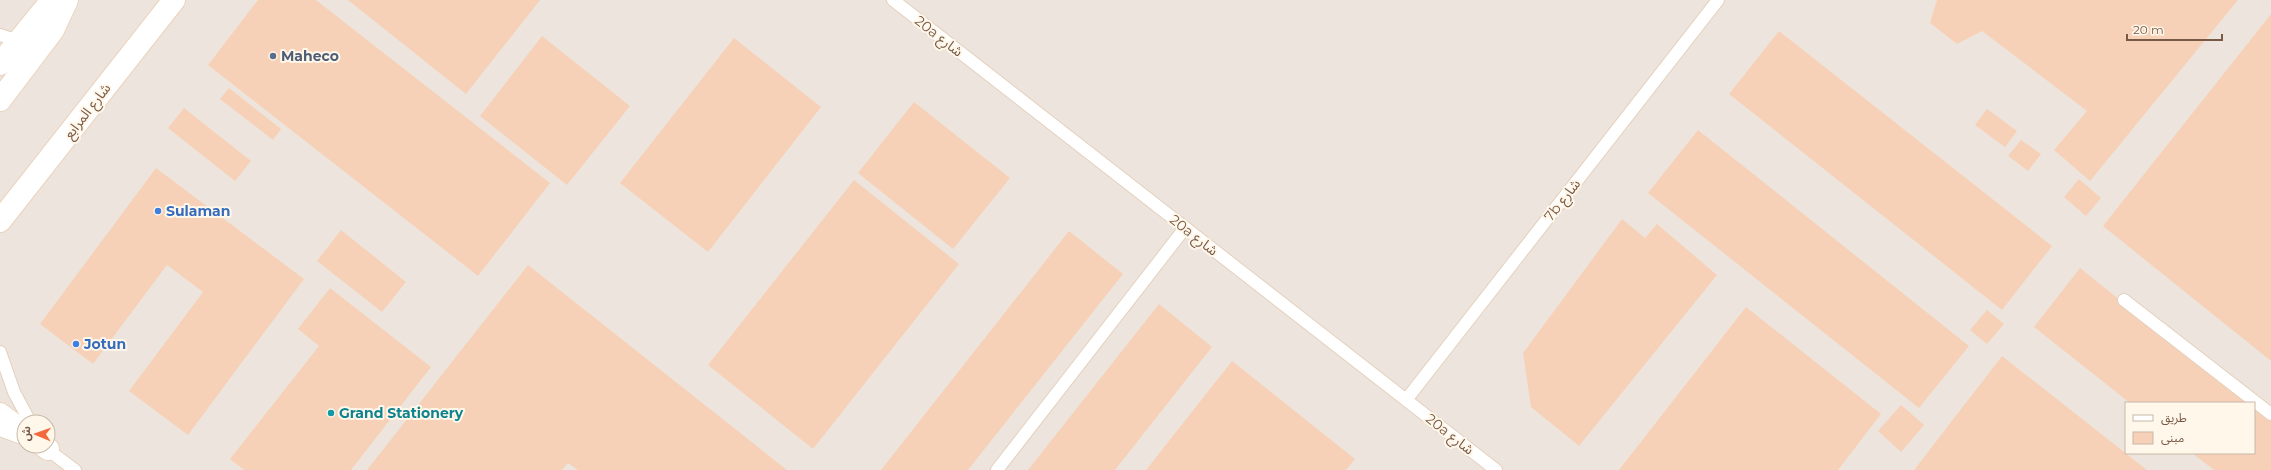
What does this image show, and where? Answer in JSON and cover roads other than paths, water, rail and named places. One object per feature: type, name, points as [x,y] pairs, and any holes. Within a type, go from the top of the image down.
[{"type":"main road","points":[[0,64],[9,38],[52,0]]},
{"type":"main road","points":[[0,100],[53,30],[67,0]]},
{"type":"main road","name":"شارع المرابع","points":[[0,221],[174,0]]},
{"type":"main road","points":[[0,414],[16,426]]},
{"type":"lane","name":"20a شارع","points":[[893,0],[1496,470]]},
{"type":"lane","name":"7b شارع","points":[[1406,400],[1718,0]]},
{"type":"lane","points":[[998,470],[1186,228]]},
{"type":"lane","points":[[2124,300],[2271,414]]},
{"type":"lane","points":[[0,352],[14,392],[26,414]]},
{"type":"lane","points":[[0,430],[16,436]]},
{"type":"lane","points":[[54,454],[75,470]]},
{"type":"place","name":"Maheco","points":[[273,56]]},
{"type":"place","name":"Sulaman","points":[[158,211]]},
{"type":"place","name":"Jotun","points":[[76,344]]},
{"type":"place","name":"Grand Stationery","points":[[331,413]]}]
